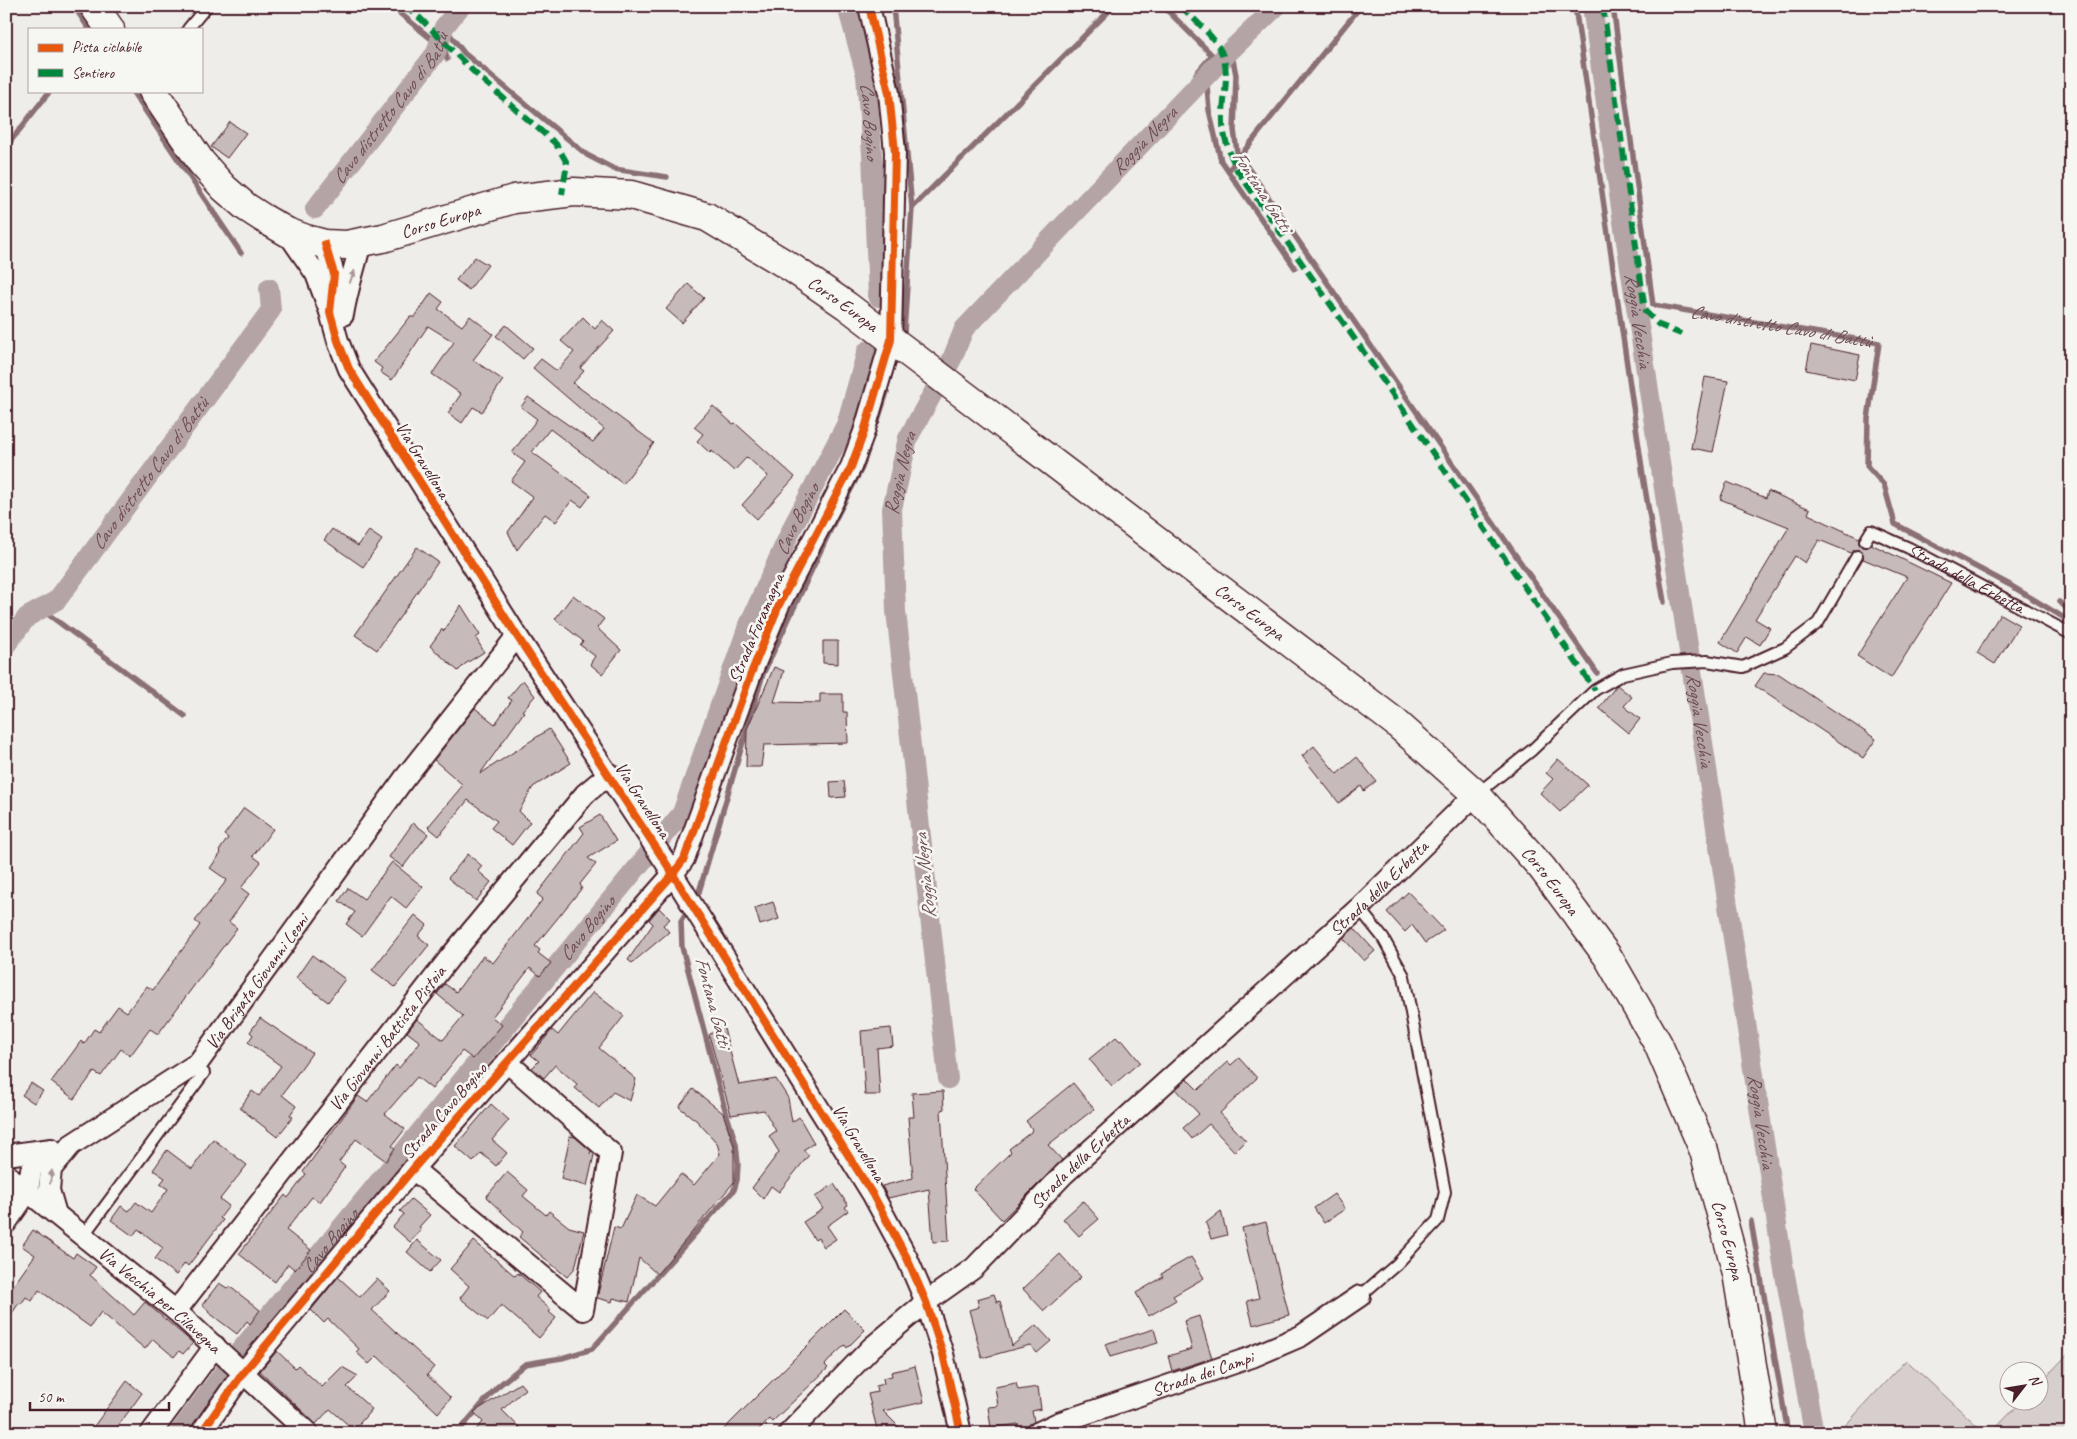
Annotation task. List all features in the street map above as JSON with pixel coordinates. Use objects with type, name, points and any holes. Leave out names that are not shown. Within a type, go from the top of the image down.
[{"type":"main road","points":[[94,6],[109,28]]},
{"type":"main road","name":"Via Gravellona","points":[[154,92],[201,162],[224,188],[246,207],[287,232],[325,244],[346,245],[372,240]]},
{"type":"main road","name":"Corso Europa","points":[[372,240],[514,199],[574,192],[631,195],[707,217],[792,268],[848,306],[952,387],[1395,722],[1476,794],[1542,868],[1608,957],[1658,1044],[1704,1151],[1737,1273],[1763,1433]]},
{"type":"street","name":"Strada Foramagna","points":[[669,867],[684,859],[752,671],[779,605],[851,467],[864,432],[891,340],[895,152],[889,93],[869,6]]},
{"type":"street","name":"Via Gravellona","points":[[287,232],[316,274],[349,369],[517,636],[669,867],[873,1194],[907,1258],[926,1302],[943,1354],[961,1433]]},
{"type":"street","points":[[338,341],[347,291],[355,270],[372,240]]},
{"type":"street","name":"Via Gravellona","points":[[325,244],[334,274],[330,312]]},
{"type":"street","name":"Via Brigata Giovanni Leoni","points":[[71,1145],[198,1063],[404,778],[517,636]]},
{"type":"street","name":"Via Giovanni Battista Pistoia","points":[[176,1311],[451,956],[585,794],[609,774]]},
{"type":"street","name":"Strada della Erbetta","points":[[788,1433],[871,1348],[926,1302],[974,1268],[1064,1174],[1359,908],[1476,794]]},
{"type":"street","name":"Strada Cavo Bogino","points":[[201,1433],[242,1372],[413,1169],[507,1062],[669,867]]},
{"type":"street","points":[[413,1169],[583,1310],[612,1154],[507,1062]]},
{"type":"street","points":[[6,1155],[71,1145]]},
{"type":"street","points":[[56,1214],[49,1190],[51,1169],[71,1145]]},
{"type":"street","points":[[6,1223],[28,1191],[31,1170],[45,1150]]},
{"type":"street","name":"Via Vecchia per Cilavegna","points":[[6,1174],[176,1311],[308,1433]]},
{"type":"street","name":"Strada dei Campi","points":[[1037,1433],[1058,1423],[1252,1357],[1301,1336],[1360,1296]]},
{"type":"street","points":[[152,1433],[215,1346]]},
{"type":"lane","points":[[189,28],[207,6]]},
{"type":"lane","name":"Strada della Erbetta","points":[[1865,542],[1871,531],[1910,548],[2071,634]]},
{"type":"lane","name":"Strada della Erbetta","points":[[1476,794],[1532,750],[1595,690],[1623,674],[1672,663],[1707,661],[1743,667],[1785,648],[1818,623],[1857,556]]},
{"type":"lane","points":[[1359,908],[1383,938],[1404,976],[1445,1192],[1438,1220],[1397,1264],[1360,1296]]},
{"type":"lane","points":[[84,1236],[204,1073]]},
{"type":"shaded area","points":[[2071,1351],[2071,1433],[1991,1433],[2011,1412],[2050,1412],[2050,1373]]},
{"type":"shaded area","points":[[1906,1360],[1985,1433],[1840,1433]]},
{"type":"building","points":[[230,122],[246,133],[227,158],[211,147]]},
{"type":"building","points":[[475,257],[488,265],[469,290],[456,280]]},
{"type":"building","points":[[688,284],[704,298],[682,323],[666,309]]},
{"type":"building","points":[[431,293],[443,302],[438,309],[462,326],[470,316],[493,334],[473,360],[503,380],[482,412],[473,407],[462,423],[448,413],[461,394],[432,374],[454,342],[428,326],[392,380],[380,372],[382,368],[374,362],[410,317],[415,317]]},
{"type":"building","points":[[583,317],[595,329],[602,320],[614,331],[580,368],[584,371],[573,383],[654,443],[623,484],[550,429],[532,452],[591,495],[582,507],[572,500],[556,522],[545,514],[517,550],[508,532],[533,497],[511,481],[525,462],[512,453],[537,419],[521,407],[528,397],[593,442],[604,429],[533,368],[541,359],[557,371],[574,352],[561,341]]},
{"type":"building","points":[[506,325],[533,348],[523,359],[496,336]]},
{"type":"building","points":[[1811,345],[1860,355],[1855,380],[1806,370]]},
{"type":"building","points":[[1705,377],[1728,381],[1713,452],[1691,448]]},
{"type":"building","points":[[713,406],[733,424],[735,423],[795,477],[757,519],[742,505],[768,476],[747,457],[734,471],[712,451],[710,453],[697,441],[703,434],[694,427]]},
{"type":"building","points":[[1727,482],[1766,498],[1768,491],[1810,509],[1808,514],[1859,538],[1859,544],[1862,547],[1868,547],[1871,544],[1951,583],[1891,678],[1857,656],[1907,577],[1863,559],[1863,553],[1860,550],[1854,550],[1851,553],[1819,540],[1805,563],[1795,556],[1755,619],[1770,628],[1760,645],[1747,637],[1737,653],[1720,642],[1789,527],[1720,499]]},
{"type":"building","points":[[332,529],[358,546],[369,531],[382,540],[363,567],[324,540]]},
{"type":"building","points":[[417,547],[438,562],[377,650],[355,635]]},
{"type":"building","points":[[573,595],[604,619],[597,628],[621,650],[602,674],[590,664],[595,656],[580,645],[583,641],[555,619]]},
{"type":"building","points":[[461,605],[480,635],[476,638],[484,652],[465,664],[458,671],[430,646],[442,629],[444,631]]},
{"type":"building","points":[[2000,614],[2019,625],[1995,664],[1977,653]]},
{"type":"building","points":[[823,641],[838,641],[838,664],[823,663]]},
{"type":"building","points":[[774,667],[784,671],[774,702],[820,703],[820,694],[843,694],[843,712],[847,712],[848,743],[764,745],[761,767],[746,767],[747,729]]},
{"type":"building","points":[[1764,673],[1779,674],[1876,739],[1863,758],[1755,686]]},
{"type":"building","points":[[523,680],[535,696],[522,711],[524,712],[480,774],[549,729],[571,763],[533,787],[519,811],[530,822],[512,845],[491,828],[497,821],[468,800],[439,836],[428,827],[463,785],[434,760],[475,708],[495,724],[512,700],[508,698]]},
{"type":"building","points":[[1617,685],[1632,697],[1624,706],[1640,719],[1629,733],[1599,708]]},
{"type":"building","points":[[1314,746],[1337,774],[1357,757],[1376,781],[1364,791],[1361,786],[1339,803],[1302,756]]},
{"type":"building","points":[[1558,759],[1588,785],[1560,812],[1540,793],[1553,779],[1546,773]]},
{"type":"building","points":[[844,781],[846,797],[831,798],[830,782]]},
{"type":"building","points":[[244,808],[273,829],[253,856],[261,862],[241,888],[249,894],[229,922],[237,928],[158,1034],[150,1029],[130,1056],[121,1049],[101,1076],[94,1072],[74,1099],[51,1082],[81,1041],[84,1044],[94,1029],[99,1032],[118,1006],[127,1012],[147,986],[153,990],[200,925],[195,921],[227,880],[210,868],[221,853],[219,851],[228,838],[224,835]]},
{"type":"building","points":[[600,815],[616,841],[588,858],[596,864],[580,884],[582,888],[535,946],[540,950],[538,953],[551,963],[540,976],[530,968],[492,1017],[502,1025],[473,1059],[462,1051],[432,1089],[417,1077],[385,1114],[405,1129],[392,1146],[395,1148],[386,1161],[356,1139],[339,1162],[345,1167],[320,1202],[312,1197],[286,1230],[311,1250],[295,1270],[288,1264],[275,1282],[239,1254],[285,1195],[288,1198],[306,1174],[303,1172],[358,1096],[367,1102],[396,1065],[399,1068],[420,1042],[407,1032],[417,1019],[443,1040],[463,1016],[437,994],[445,984],[456,992],[483,956],[493,963],[543,899],[537,894],[584,833],[580,827]]},
{"type":"building","points":[[413,823],[428,834],[403,867],[389,857]]},
{"type":"building","points":[[468,854],[482,866],[478,871],[491,882],[476,901],[448,878]]},
{"type":"building","points":[[392,862],[423,887],[406,908],[391,896],[362,936],[346,924],[355,912],[339,901],[348,888],[364,899]]},
{"type":"building","points":[[1408,892],[1444,930],[1425,943],[1412,925],[1405,932],[1387,912]]},
{"type":"building","points":[[773,902],[779,919],[760,925],[755,908]]},
{"type":"building","points":[[659,908],[670,919],[663,925],[669,932],[632,963],[628,960],[653,924],[649,920]]},
{"type":"building","points":[[415,915],[427,925],[418,936],[429,945],[395,987],[372,970]]},
{"type":"building","points":[[1354,928],[1375,951],[1364,961],[1343,938]]},
{"type":"building","points":[[312,955],[345,979],[328,1002],[296,978]]},
{"type":"building","points":[[593,992],[624,1016],[599,1048],[636,1079],[630,1101],[613,1092],[599,1108],[575,1088],[577,1084],[555,1065],[544,1078],[532,1068],[539,1061],[531,1055],[552,1030],[558,1035]]},
{"type":"building","points":[[260,1018],[312,1053],[282,1095],[296,1106],[290,1115],[293,1117],[277,1137],[240,1108],[252,1091],[259,1096],[281,1066],[248,1042],[253,1035],[250,1032]]},
{"type":"building","points":[[723,1025],[739,1085],[776,1079],[788,1098],[792,1122],[799,1117],[814,1143],[803,1150],[809,1155],[779,1192],[771,1186],[763,1199],[752,1188],[779,1152],[769,1136],[776,1131],[764,1110],[731,1115],[709,1035]]},
{"type":"building","points":[[891,1028],[893,1046],[877,1048],[880,1095],[865,1095],[861,1031]]},
{"type":"building","points":[[1116,1037],[1120,1041],[1122,1040],[1140,1062],[1112,1086],[1089,1059]]},
{"type":"building","points":[[1239,1058],[1257,1078],[1220,1113],[1246,1141],[1235,1152],[1209,1124],[1192,1139],[1183,1128],[1199,1114],[1176,1089],[1187,1079],[1198,1090],[1228,1062],[1231,1065]]},
{"type":"building","points":[[31,1083],[43,1091],[34,1103],[22,1095]]},
{"type":"building","points":[[1073,1083],[1094,1109],[1048,1145],[1062,1160],[1002,1220],[973,1189],[1011,1152],[1009,1149],[1031,1132],[1032,1129],[1026,1121]]},
{"type":"building","points":[[693,1089],[723,1113],[734,1146],[734,1182],[657,1274],[639,1258],[629,1302],[613,1298],[612,1302],[597,1298],[614,1227],[621,1229],[637,1195],[655,1206],[681,1174],[694,1185],[720,1154],[717,1143],[697,1121],[679,1107]]},
{"type":"building","points":[[943,1091],[944,1109],[941,1110],[949,1241],[933,1242],[929,1189],[888,1198],[882,1186],[913,1178],[908,1117],[914,1117],[912,1093]]},
{"type":"building","points":[[491,1104],[509,1120],[492,1140],[507,1153],[496,1166],[481,1153],[473,1162],[455,1146]]},
{"type":"building","points":[[570,1136],[575,1137],[591,1151],[590,1154],[594,1155],[587,1186],[561,1179]]},
{"type":"building","points":[[213,1139],[247,1165],[220,1199],[229,1206],[220,1218],[223,1220],[188,1266],[185,1263],[176,1275],[155,1259],[163,1248],[138,1229],[133,1236],[111,1220],[121,1206],[129,1211],[136,1202],[151,1213],[168,1189],[160,1184],[165,1178],[153,1170],[167,1150],[192,1169]]},
{"type":"building","points":[[507,1172],[528,1190],[523,1196],[546,1215],[549,1211],[569,1227],[584,1231],[575,1268],[567,1277],[519,1237],[523,1232],[486,1197]]},
{"type":"building","points":[[834,1184],[848,1205],[845,1207],[848,1211],[827,1226],[836,1239],[824,1247],[818,1238],[815,1240],[803,1222],[823,1209],[815,1197]]},
{"type":"building","points":[[1334,1194],[1345,1209],[1324,1223],[1314,1208]]},
{"type":"building","points":[[411,1199],[430,1215],[419,1227],[422,1229],[410,1242],[393,1227],[404,1214],[400,1211]]},
{"type":"building","points":[[1083,1201],[1099,1219],[1079,1236],[1063,1219]]},
{"type":"building","points":[[1221,1211],[1227,1235],[1211,1239],[1206,1223]]},
{"type":"building","points":[[1266,1222],[1289,1315],[1253,1325],[1247,1301],[1259,1298],[1242,1228]]},
{"type":"building","points":[[33,1230],[73,1258],[76,1253],[96,1267],[90,1275],[134,1315],[145,1302],[193,1343],[183,1354],[179,1351],[174,1357],[153,1339],[145,1349],[101,1312],[90,1327],[39,1290],[32,1301],[26,1297],[21,1304],[19,1303],[6,1322],[6,1296],[35,1255],[22,1246]]},
{"type":"building","points":[[417,1240],[441,1260],[430,1272],[407,1252]]},
{"type":"building","points":[[474,1241],[515,1276],[518,1273],[540,1292],[536,1297],[551,1310],[549,1312],[556,1318],[539,1338],[501,1305],[488,1321],[460,1298],[469,1286],[450,1269]]},
{"type":"building","points":[[1060,1254],[1081,1277],[1044,1311],[1023,1289]]},
{"type":"building","points":[[1191,1257],[1204,1278],[1173,1296],[1176,1300],[1149,1316],[1136,1293],[1163,1277],[1161,1274]]},
{"type":"building","points":[[338,1277],[360,1297],[377,1279],[390,1291],[372,1310],[434,1367],[427,1375],[451,1398],[438,1413],[377,1356],[369,1364],[356,1352],[359,1349],[328,1319],[324,1323],[311,1310]]},
{"type":"building","points":[[219,1283],[227,1288],[229,1286],[260,1310],[250,1324],[247,1321],[237,1334],[208,1312],[202,1305]]},
{"type":"building","points":[[994,1294],[997,1302],[1000,1301],[1012,1346],[1036,1325],[1051,1341],[1037,1353],[1030,1345],[982,1358],[969,1310],[979,1307],[977,1299]]},
{"type":"building","points":[[844,1309],[865,1330],[847,1348],[845,1345],[834,1355],[825,1365],[828,1368],[772,1422],[769,1419],[755,1433],[720,1433]]},
{"type":"building","points":[[1199,1316],[1212,1358],[1172,1371],[1168,1356],[1192,1349],[1184,1321]]},
{"type":"building","points":[[1154,1329],[1158,1343],[1110,1357],[1105,1344]]},
{"type":"building","points":[[277,1351],[295,1368],[298,1365],[322,1387],[342,1367],[358,1376],[347,1387],[372,1409],[354,1430],[330,1409],[316,1424],[260,1371]]},
{"type":"building","points":[[915,1366],[924,1402],[883,1411],[905,1433],[880,1433],[877,1429],[868,1394],[877,1392],[876,1386],[884,1384],[883,1378],[892,1376],[891,1372]]},
{"type":"building","points":[[127,1381],[142,1393],[113,1433],[89,1433]]},
{"type":"building","points":[[520,1383],[525,1389],[502,1410],[525,1433],[473,1433],[483,1422],[474,1412]]},
{"type":"building","points":[[1016,1383],[1018,1390],[1038,1387],[1041,1409],[1032,1411],[1034,1421],[1020,1432],[1018,1424],[991,1428],[988,1407],[998,1406],[995,1387]]},
{"type":"waterway","name":"Cavo distretto Cavo di Battù","points":[[74,6],[88,28]]},
{"type":"waterway","points":[[391,6],[445,50],[447,59]]},
{"type":"waterway","name":"Cavo distretto Cavo di Battù","points":[[315,209],[436,53],[444,27],[461,6]]},
{"type":"waterway","name":"Cavo Bogino","points":[[847,6],[866,75],[872,155],[878,297]]},
{"type":"waterway","name":"Fontana Gatti","points":[[893,6],[912,208],[904,332]]},
{"type":"waterway","name":"Fontana Gatti","points":[[912,208],[1114,6]]},
{"type":"waterway","name":"Fontana Gatti","points":[[1163,6],[1212,55],[1196,74],[1207,86],[1209,110],[1221,161],[1295,268]]},
{"type":"waterway","name":"Roggia Negra","points":[[948,1079],[896,611],[892,509],[908,438],[952,359],[964,329],[1230,51],[1277,6]]},
{"type":"waterway","points":[[1228,171],[1361,6]]},
{"type":"waterway","points":[[1575,6],[1644,482],[1664,602]]},
{"type":"waterway","name":"Roggia Vecchia","points":[[1592,6],[1622,215],[1783,1264],[1814,1433]]},
{"type":"waterway","name":"Cavo distretto Cavo di Battù","points":[[1613,6],[1653,305],[1879,343],[1868,419],[1867,466],[1884,485],[1895,524],[2010,585],[2071,622]]},
{"type":"waterway","points":[[444,27],[464,53],[587,155],[614,169],[667,177]]},
{"type":"waterway","points":[[1231,50],[1236,75],[1234,130],[1237,152],[1597,673]]},
{"type":"waterway","points":[[6,147],[49,92]]},
{"type":"waterway","name":"Cavo distretto Cavo di Battù","points":[[133,92],[241,253]]},
{"type":"waterway","name":"Cavo distretto Cavo di Battù","points":[[6,645],[27,617],[57,600],[271,310],[269,288]]},
{"type":"waterway","name":"Cavo Bogino","points":[[179,1433],[239,1352],[682,813],[747,629],[793,526],[846,425],[867,351]]},
{"type":"waterway","name":"Fontana Gatti","points":[[877,423],[887,392]]},
{"type":"waterway","name":"Fontana Gatti","points":[[694,900],[699,892],[763,674],[835,520],[862,468],[870,444]]},
{"type":"waterway","points":[[2059,602],[2071,611]]},
{"type":"waterway","points":[[41,609],[185,716]]},
{"type":"waterway","name":"Fontana Gatti","points":[[457,1433],[497,1387],[525,1364],[562,1358],[592,1349],[734,1190],[738,1164],[736,1144],[724,1106],[682,947],[681,921],[689,908]]},
{"type":"waterway","points":[[1751,1221],[1788,1433]]},
{"type":"marked path","points":[[404,6],[421,19],[478,76],[556,144],[567,163],[562,194]]},
{"type":"marked path","points":[[1181,6],[1211,36],[1223,56],[1226,72],[1223,128],[1237,170],[1595,690]]},
{"type":"marked path","points":[[1603,6],[1645,311],[1659,325],[1681,334]]},
{"type":"cycle path","points":[[201,1433],[243,1373],[413,1169],[673,874],[684,859],[752,671],[779,605],[851,467],[864,432],[891,340],[895,152],[889,93],[869,6]]},
{"type":"cycle path","points":[[325,244],[334,274],[330,312],[338,341],[349,369],[517,636],[664,860],[873,1195],[907,1258],[926,1302],[943,1354],[961,1433]]}]
